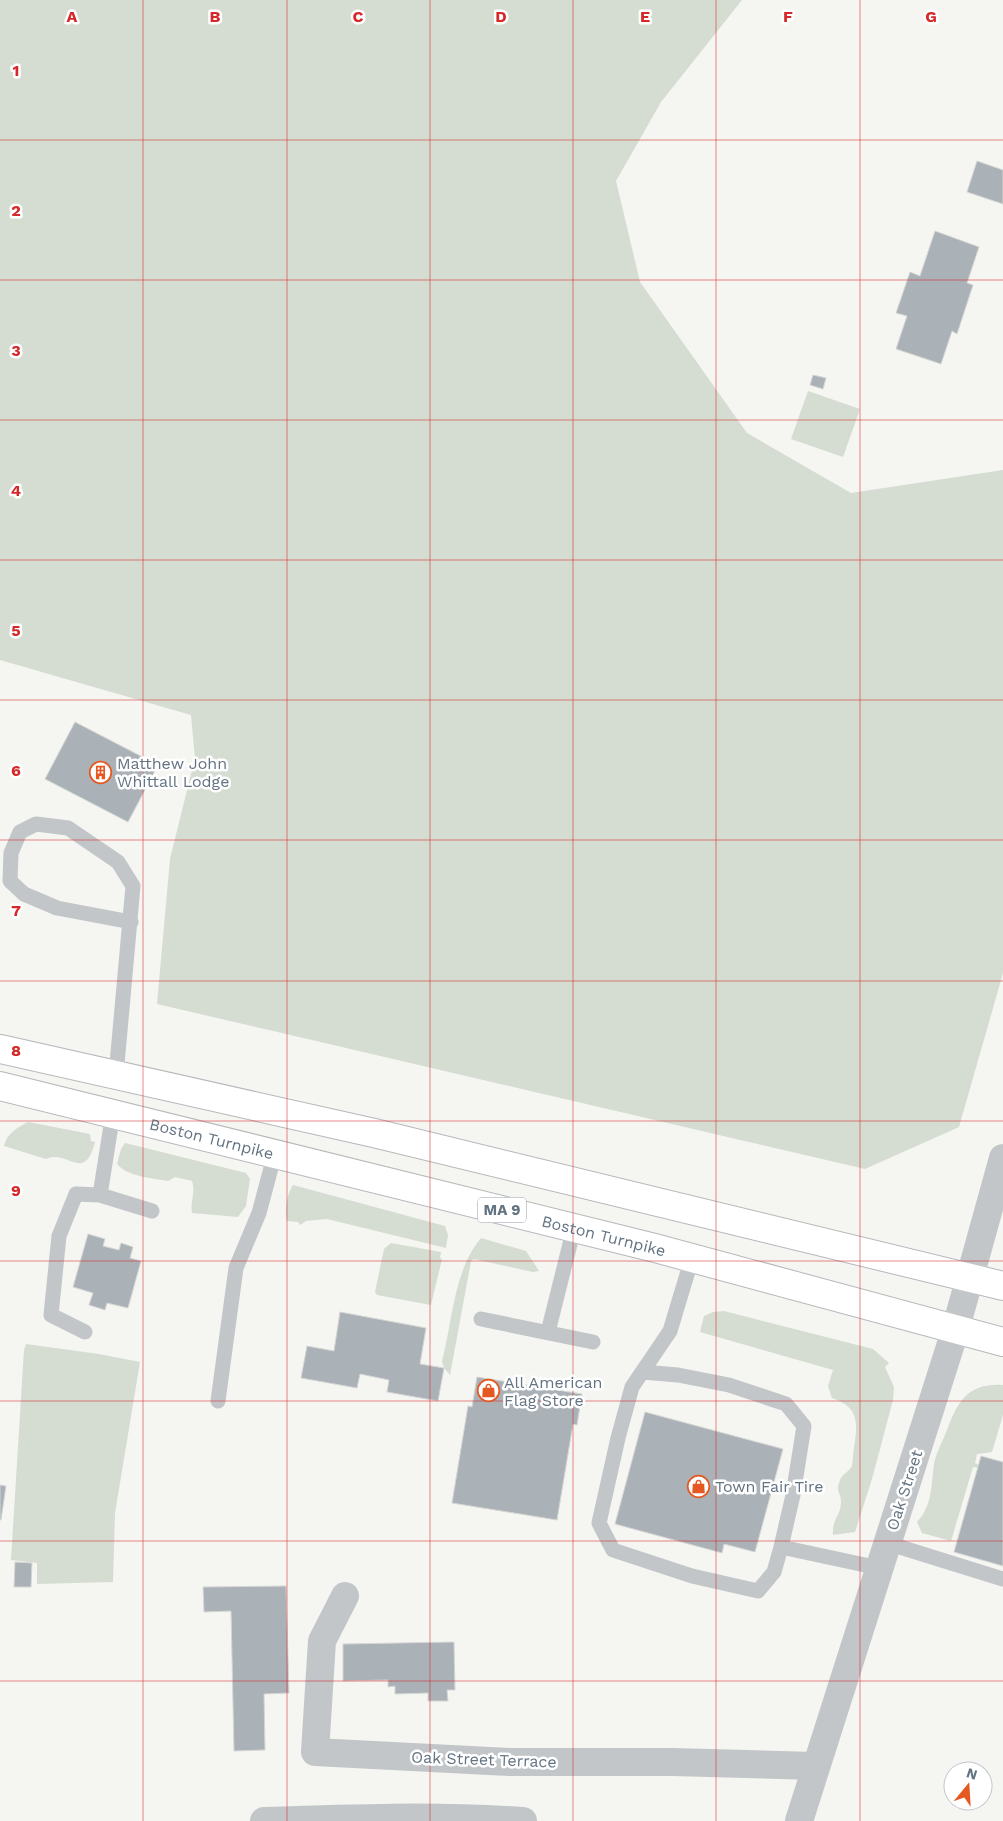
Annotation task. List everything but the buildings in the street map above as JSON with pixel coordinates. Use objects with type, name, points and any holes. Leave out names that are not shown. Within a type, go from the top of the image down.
[{"type":"highway","points":[[0,1049],[450,1151],[1003,1286]]},
{"type":"highway","name":"Boston Turnpike","points":[[0,1086],[692,1258],[955,1331],[1003,1342]]},
{"type":"street","name":"Oak Street","points":[[799,1821],[955,1331],[1003,1158]]},
{"type":"street","name":"Oak Street Terrace","points":[[345,1596],[322,1641],[315,1752],[509,1762],[673,1762],[815,1766]]},
{"type":"street","points":[[264,1821],[392,1817],[464,1817],[523,1821]]},
{"type":"lane","points":[[116,1075],[131,922],[133,886],[118,862],[68,828],[36,824],[20,832],[11,853],[10,881],[24,894],[57,908],[131,922]]},
{"type":"lane","points":[[100,1195],[113,1114]]},
{"type":"lane","points":[[218,1401],[236,1268],[259,1213],[275,1153]]},
{"type":"lane","points":[[85,1332],[52,1315],[60,1236],[76,1194],[100,1195],[152,1210]]},
{"type":"lane","points":[[548,1332],[574,1228]]},
{"type":"lane","points":[[642,1372],[678,1375],[729,1385],[786,1404],[804,1426],[793,1495],[781,1547],[774,1572],[758,1591],[692,1576],[613,1550],[599,1523],[618,1438],[632,1387],[642,1372],[670,1331],[692,1258]]},
{"type":"lane","points":[[481,1318],[593,1342]]},
{"type":"lane","points":[[781,1547],[883,1556],[1003,1579]]},
{"type":"shaded area","points":[[0,0],[742,0],[661,102],[616,181],[640,282],[747,433],[851,493],[1003,470],[1003,973],[959,1127],[865,1169],[157,1004],[170,859],[195,758],[191,715],[0,660]]},
{"type":"shaded area","points":[[808,391],[860,409],[843,457],[791,439]]},
{"type":"shaded area","points":[[28,1122],[90,1134],[91,1141],[95,1142],[91,1154],[86,1161],[75,1163],[54,1157],[46,1159],[4,1146],[10,1134]]},
{"type":"shaded area","points":[[125,1143],[246,1173],[250,1179],[246,1206],[238,1217],[192,1213],[192,1181],[175,1177],[168,1181],[127,1172],[117,1164],[121,1149]]},
{"type":"shaded area","points":[[293,1185],[445,1226],[448,1235],[446,1248],[327,1219],[306,1221],[300,1225],[298,1222],[287,1221],[287,1203]]},
{"type":"shaded area","points":[[481,1238],[526,1251],[539,1271],[533,1272],[474,1259],[471,1261],[450,1375],[444,1368],[442,1361],[455,1297],[465,1266]]},
{"type":"shaded area","points":[[391,1243],[441,1252],[440,1258],[442,1259],[431,1305],[377,1295],[375,1292],[384,1249]]},
{"type":"shaded area","points":[[724,1311],[873,1349],[889,1363],[885,1367],[894,1387],[893,1400],[872,1479],[855,1532],[833,1535],[834,1525],[841,1506],[838,1490],[839,1484],[841,1478],[852,1466],[856,1423],[852,1411],[841,1402],[832,1398],[828,1386],[833,1370],[700,1332],[704,1316],[713,1312]]},
{"type":"shaded area","points":[[26,1344],[99,1354],[140,1362],[115,1513],[113,1582],[37,1584],[37,1563],[11,1560],[24,1350]]},
{"type":"shaded area","points":[[990,1385],[1003,1385],[1003,1415],[992,1452],[977,1454],[975,1463],[979,1465],[978,1468],[973,1467],[951,1541],[922,1533],[917,1522],[929,1502],[935,1460],[954,1414],[964,1398],[971,1392]]},
{"type":"place","name":"Matthew John Whittall Lodge","points":[[101,772]]},
{"type":"place","name":"All American Flag Store","points":[[488,1391]]},
{"type":"place","name":"Town Fair Tire","points":[[699,1486]]}]
